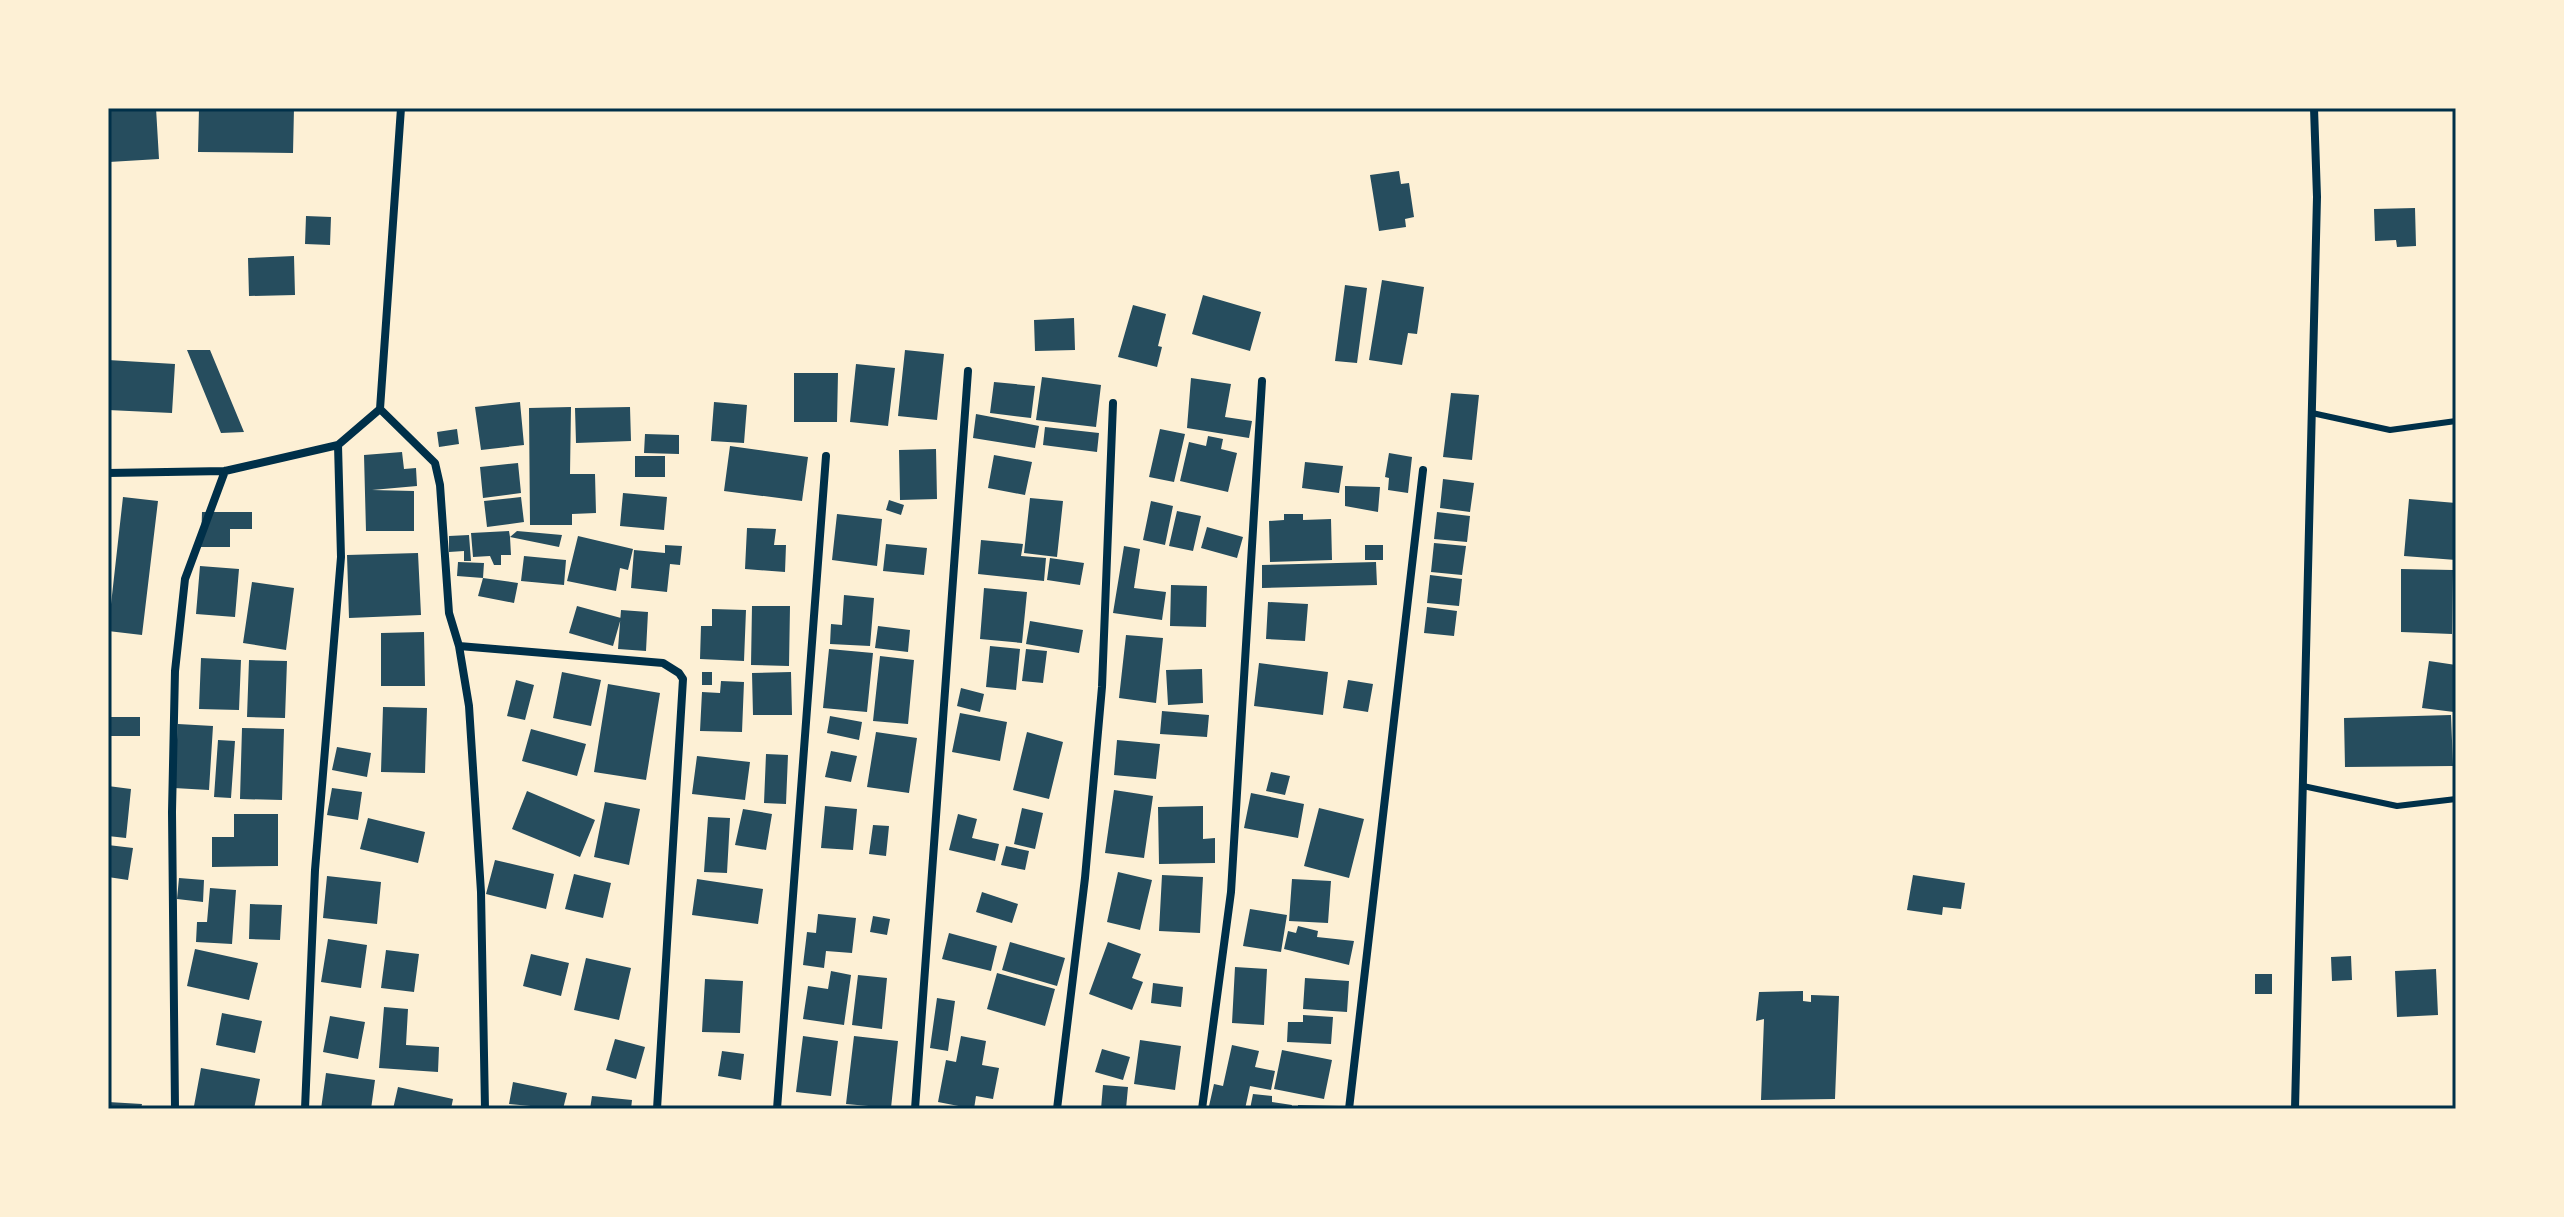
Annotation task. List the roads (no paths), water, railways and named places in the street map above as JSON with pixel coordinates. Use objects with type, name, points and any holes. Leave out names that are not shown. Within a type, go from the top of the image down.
[{"type":"street","points":[[108,473],[225,471],[338,445],[380,409],[401,108]]},
{"type":"street","points":[[2295,1109],[2317,197],[2314,108]]},
{"type":"street","points":[[915,1109],[968,371]]},
{"type":"street","points":[[1202,1109],[1231,892],[1262,381]]},
{"type":"street","points":[[1057,1109],[1085,878],[1102,687],[1113,403]]},
{"type":"street","points":[[380,409],[435,463],[440,485],[449,613],[459,646],[469,706],[481,892],[485,1109]]},
{"type":"street","points":[[305,1109],[315,870],[341,557],[338,445]]},
{"type":"street","points":[[777,1109],[826,456]]},
{"type":"street","points":[[1349,1109],[1423,470]]},
{"type":"street","points":[[175,1109],[172,827],[175,671],[185,579],[225,471]]},
{"type":"street","points":[[459,646],[663,663],[683,679],[657,1109]]},
{"type":"lane","points":[[2312,413],[2390,430],[2456,421]]},
{"type":"lane","points":[[2303,786],[2397,806],[2456,799]]}]
